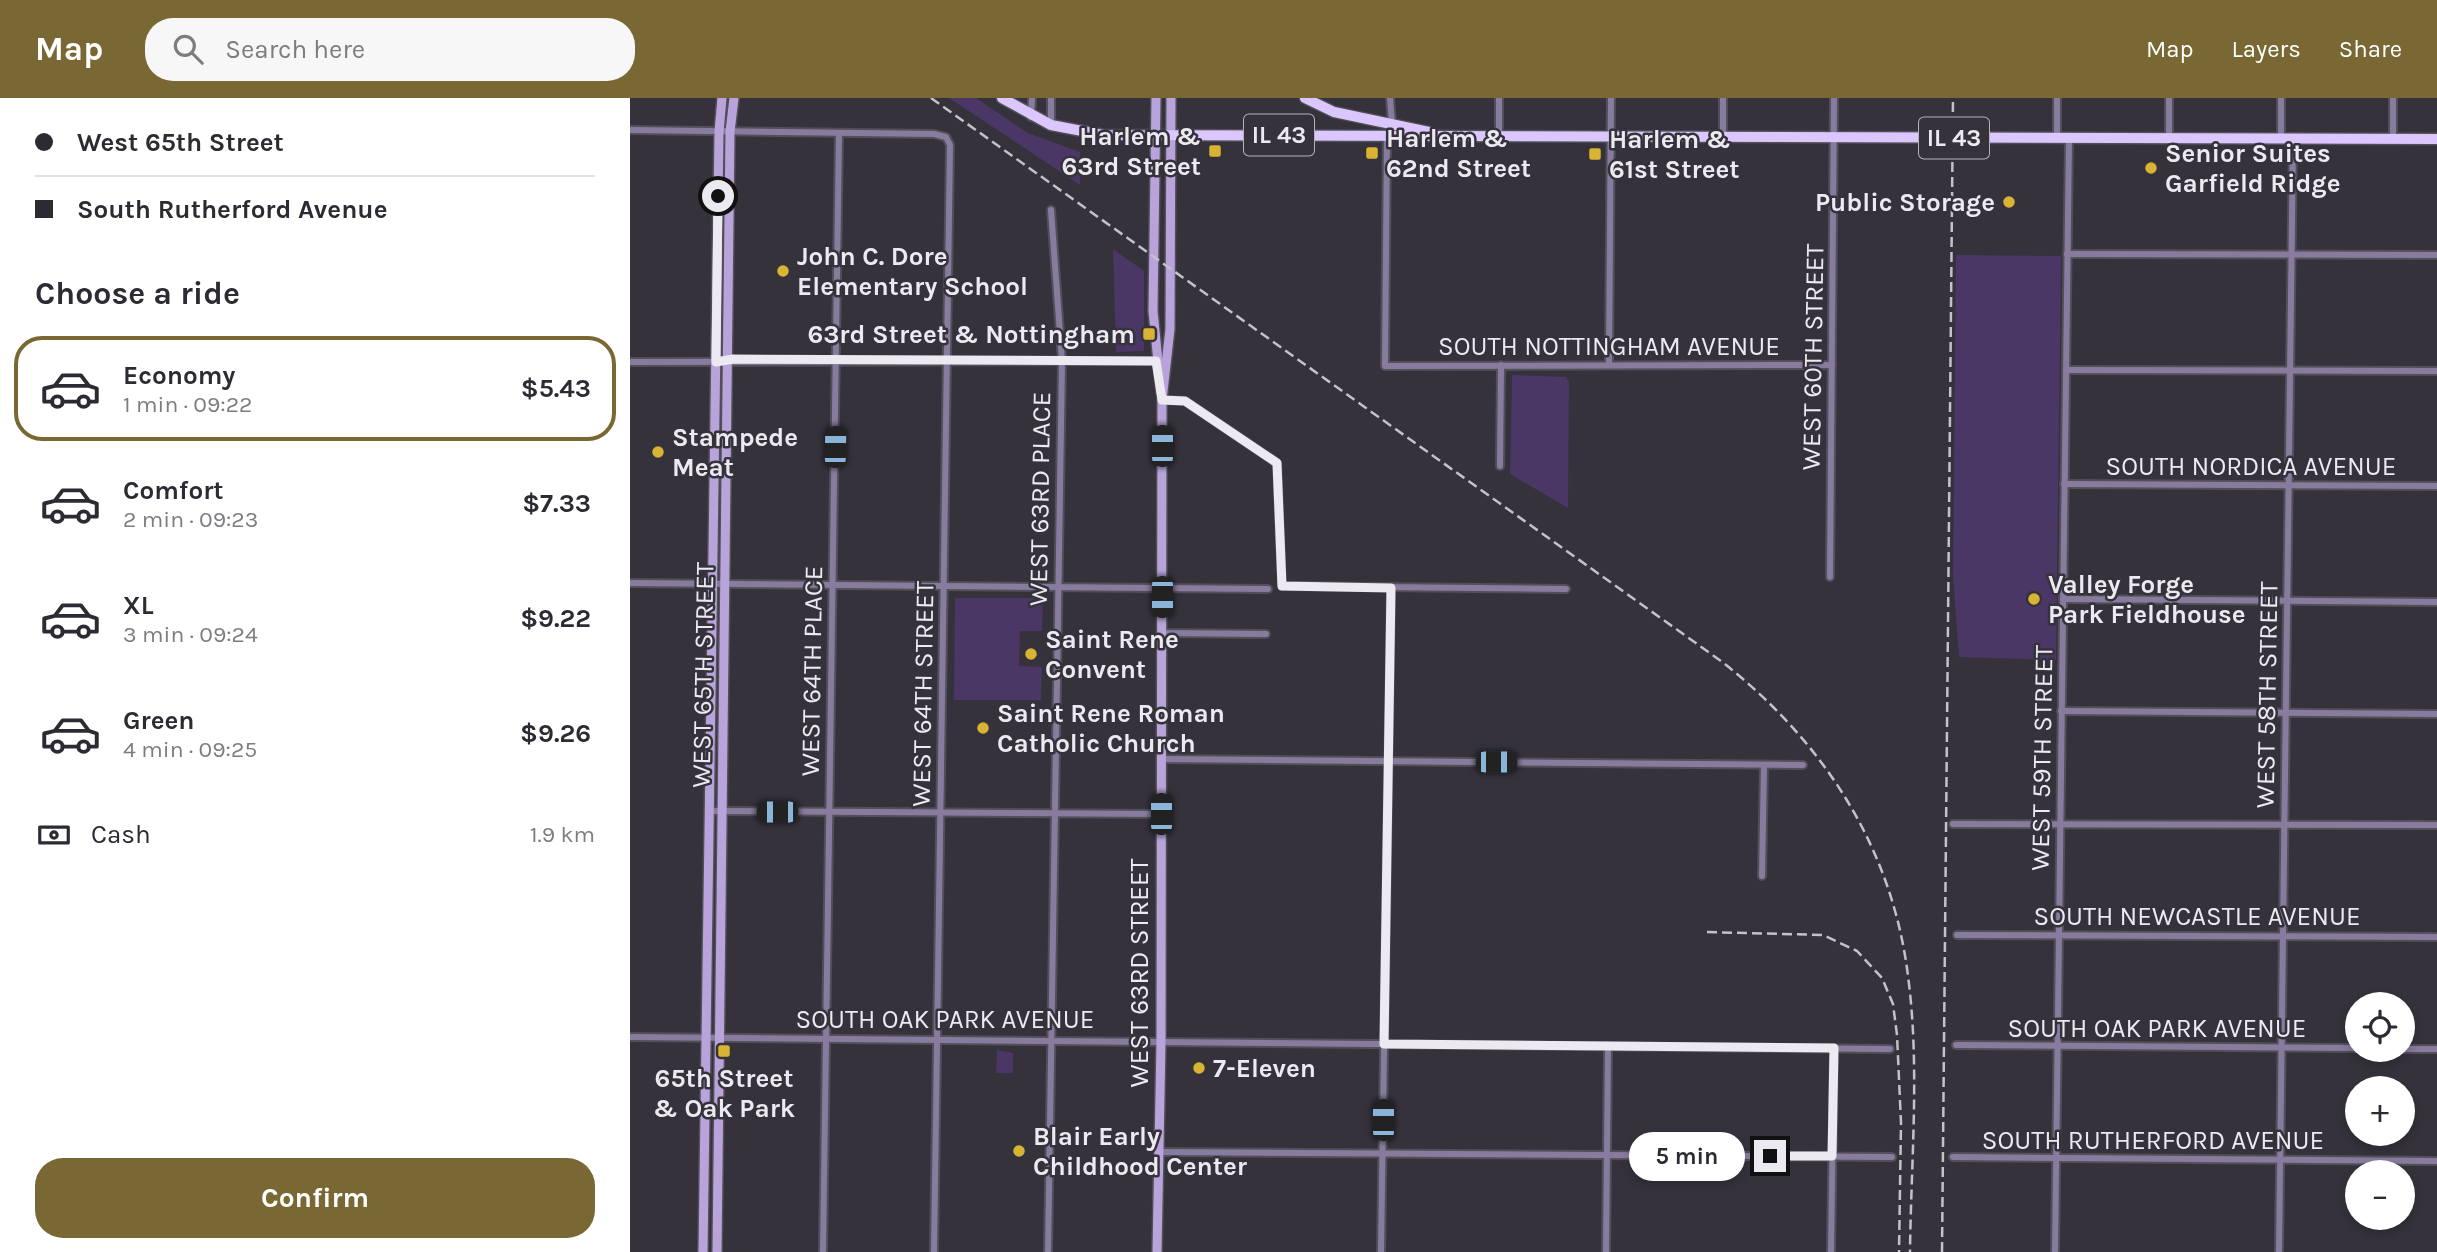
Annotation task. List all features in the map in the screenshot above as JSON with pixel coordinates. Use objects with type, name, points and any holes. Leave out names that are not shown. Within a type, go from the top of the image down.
[{"type":"main road","name":"IL 43","points":[[1002,98],[1031,117],[1051,125],[1103,135],[2437,139]]},
{"type":"main road","points":[[1305,98],[1334,113],[1450,136]]},
{"type":"street","name":"WEST 65TH STREET","points":[[703,1252],[719,131],[723,98]]},
{"type":"street","name":"WEST 65TH STREET","points":[[717,1252],[730,132],[734,98]]},
{"type":"street","points":[[1031,117],[1032,98]]},
{"type":"street","points":[[1051,98],[1051,125]]},
{"type":"street","name":"WEST 63RD STREET","points":[[1156,98],[1156,361],[1162,400]]},
{"type":"street","name":"WEST 63RD STREET","points":[[1157,1252],[1161,1042],[1162,400],[1167,361],[1171,98]]},
{"type":"street","points":[[1390,98],[1392,124]]},
{"type":"street","points":[[1499,98],[1499,136]]},
{"type":"street","points":[[1609,365],[1611,98]]},
{"type":"street","points":[[1723,98],[1723,137]]},
{"type":"street","name":"WEST 60TH STREET","points":[[1830,577],[1835,98]]},
{"type":"street","points":[[2057,98],[2057,138]]},
{"type":"street","points":[[2169,98],[2169,139]]},
{"type":"street","points":[[2281,98],[2281,139]]},
{"type":"street","points":[[2393,98],[2393,139]]},
{"type":"street","points":[[630,130],[839,133]]},
{"type":"street","name":"WEST 64TH STREET","points":[[839,133],[934,134],[946,137],[950,150],[934,1252]]},
{"type":"street","name":"WEST 64TH PLACE","points":[[823,1252],[839,133]]},
{"type":"street","name":"SOUTH NOTTINGHAM AVENUE","points":[[1387,136],[1385,366],[1832,365]]},
{"type":"street","name":"WEST 59TH STREET","points":[[2054,1252],[2069,138]]},
{"type":"street","name":"WEST 58TH STREET","points":[[2279,1252],[2293,139]]},
{"type":"street","name":"WEST 63RD PLACE","points":[[1048,1252],[1062,361],[1051,210]]},
{"type":"street","points":[[2067,254],[2437,255]]},
{"type":"street","points":[[630,362],[1167,361]]},
{"type":"street","points":[[1500,466],[1501,366]]},
{"type":"street","points":[[2066,370],[2437,371]]},
{"type":"street","points":[[1162,400],[1185,401],[1277,463],[1282,586],[1566,589]]},
{"type":"street","name":"SOUTH NORDICA AVENUE","points":[[2064,484],[2437,486]]},
{"type":"street","points":[[630,583],[1268,589]]},
{"type":"street","points":[[1381,1252],[1391,588]]},
{"type":"street","points":[[2063,599],[2437,602]]},
{"type":"street","points":[[1162,633],[1266,634]]},
{"type":"street","points":[[2061,710],[2437,714]]},
{"type":"street","points":[[1161,760],[1803,765]]},
{"type":"street","points":[[1762,876],[1764,765]]},
{"type":"street","points":[[709,811],[1161,814]]},
{"type":"street","points":[[1954,824],[2437,825]]},
{"type":"street","name":"SOUTH NEWCASTLE AVENUE","points":[[1957,934],[2437,937]]},
{"type":"street","name":"SOUTH OAK PARK AVENUE","points":[[630,1037],[1890,1049]]},
{"type":"street","name":"SOUTH OAK PARK AVENUE","points":[[1956,1045],[2345,1048]]},
{"type":"street","points":[[1606,1252],[1608,1046]]},
{"type":"street","points":[[1831,1252],[1834,1048]]},
{"type":"street","points":[[2415,1049],[2437,1049]]},
{"type":"street","points":[[1159,1152],[1892,1157]]},
{"type":"street","name":"SOUTH RUTHERFORD AVENUE","points":[[1953,1157],[2437,1161]]},
{"type":"shaded area","points":[[949,98],[976,98],[1028,133],[1080,152],[1080,185]]},
{"type":"shaded area","points":[[1113,249],[1144,271],[1144,351],[1116,352]]},
{"type":"shaded area","points":[[1956,255],[2061,256],[2056,660],[1959,657],[1953,576]]},
{"type":"shaded area","points":[[1512,375],[1566,377],[1569,382],[1568,508],[1510,474]]},
{"type":"shaded area","points":[[955,598],[1043,598],[1042,631],[1020,631],[1019,666],[1042,667],[1041,700],[954,700]]},
{"type":"shaded area","points":[[997,1050],[1013,1053],[1013,1073],[996,1073]]},
{"type":"railway","points":[[931,98],[1721,661],[1791,725],[1846,799],[1868,840],[1886,883],[1900,928],[1908,976],[1914,1044],[1910,1252]]},
{"type":"railway","points":[[1942,1252],[1953,98]]},
{"type":"railway","points":[[1707,932],[1823,935],[1857,951],[1882,978],[1893,1004],[1897,1035],[1901,1123],[1899,1252]]},
{"type":"place","name":"Harlem & 63rd Street","points":[[1215,151]]},
{"type":"place","name":"Harlem & 62nd Street","points":[[1372,153]]},
{"type":"place","name":"Harlem & 61st Street","points":[[1595,154]]},
{"type":"place","name":"Senior Suites Garfield Ridge","points":[[2151,168]]},
{"type":"place","name":"Public Storage","points":[[2009,202]]},
{"type":"place","name":"John C. Dore Elementary School","points":[[783,271]]},
{"type":"place","name":"63rd Street & Nottingham","points":[[1149,334]]},
{"type":"place","name":"Stampede Meat","points":[[658,452]]},
{"type":"place","name":"Valley Forge Park Fieldhouse","points":[[2034,599]]},
{"type":"place","name":"Saint Rene Convent","points":[[1031,654]]},
{"type":"place","name":"Saint Rene Roman Catholic Church","points":[[983,728]]},
{"type":"place","name":"65th Street & Oak Park","points":[[724,1051]]},
{"type":"place","name":"7-Eleven","points":[[1199,1068]]},
{"type":"place","name":"Blair Early Childhood Center","points":[[1019,1151]]},
{"type":"route","points":[[718,196],[716,362],[733,359],[1156,361],[1162,400],[1185,401],[1277,463],[1282,586],[1391,588],[1384,1044],[1834,1048],[1832,1156],[1770,1156]]}]
